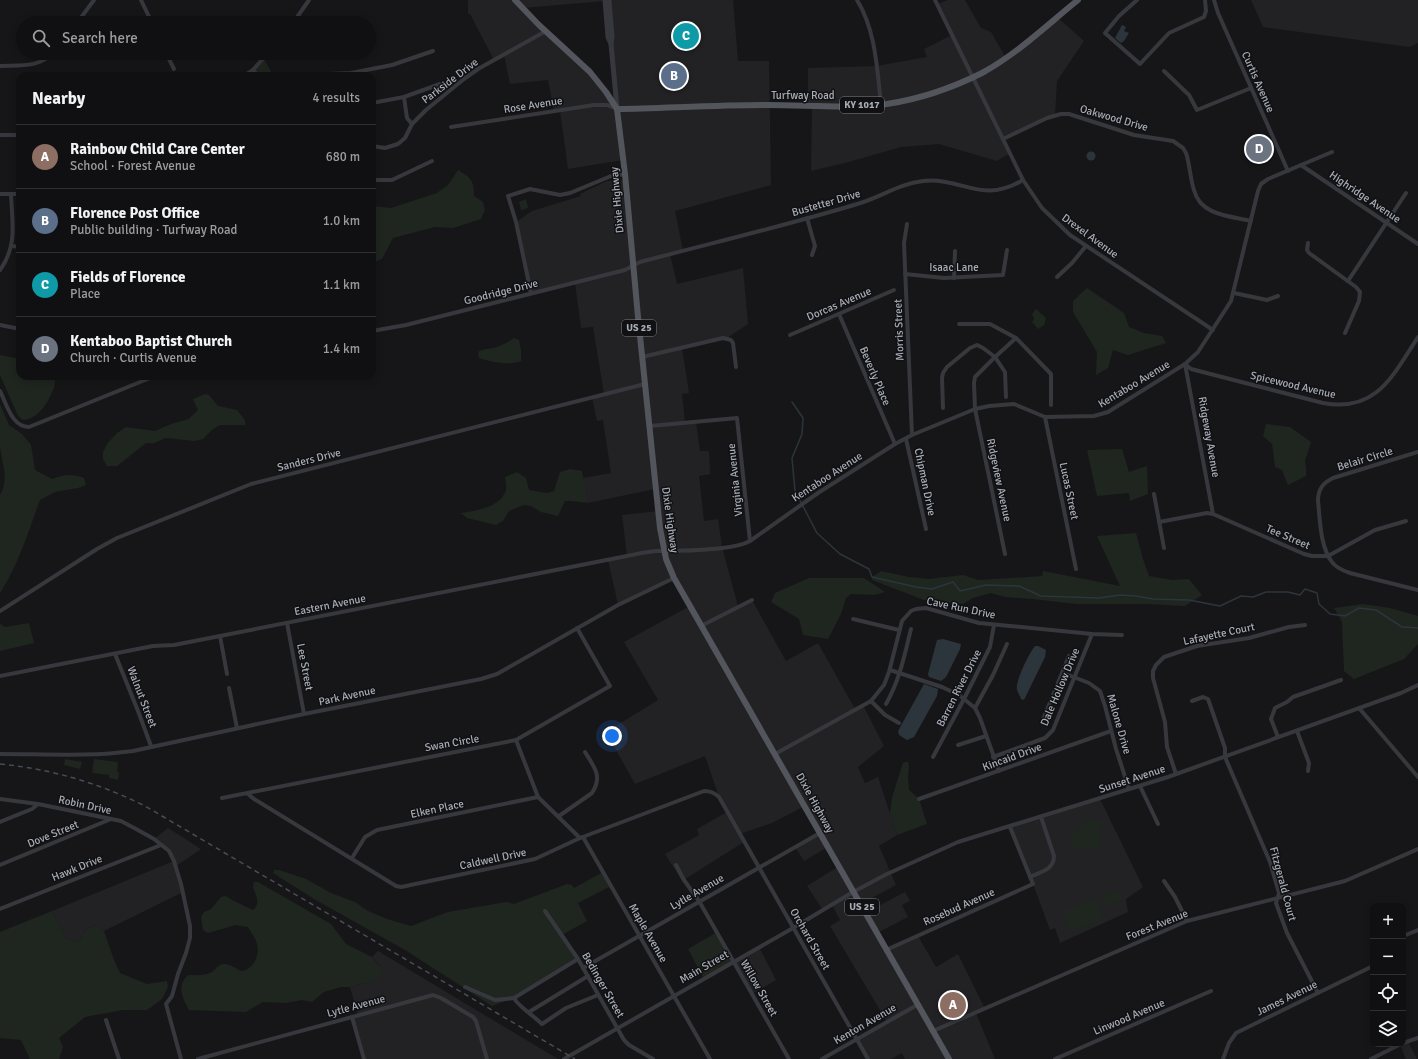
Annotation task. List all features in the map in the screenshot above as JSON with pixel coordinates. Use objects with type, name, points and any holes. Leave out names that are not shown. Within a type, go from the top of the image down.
[{"type":"main road","name":"Dixie Highway","points":[[515,0],[546,32],[594,76],[612,99],[617,109],[625,174],[659,524],[664,552],[674,578],[949,1059]]},
{"type":"main road","name":"Turfway Road","points":[[617,109],[881,104],[912,99],[930,94],[973,77],[994,66],[1017,50],[1078,0]]},
{"type":"street","points":[[82,16],[94,0]]},
{"type":"street","points":[[141,0],[149,16]]},
{"type":"street","points":[[298,16],[309,0]]},
{"type":"street","points":[[605,0],[617,109]]},
{"type":"street","points":[[609,0],[612,37],[610,44]]},
{"type":"street","points":[[857,0],[863,10],[874,46],[881,104]]},
{"type":"street","name":"Drexel Avenue","points":[[935,0],[1023,180],[1030,192],[1050,216],[1070,235],[1213,330]]},
{"type":"street","points":[[1137,0],[1118,16],[1105,33],[1140,64],[1169,33],[1204,17],[1206,11],[1204,0]]},
{"type":"street","name":"Curtis Avenue","points":[[1214,0],[1218,13],[1288,171]]},
{"type":"street","name":"Parkside Drive","points":[[376,147],[385,148],[398,144],[404,138],[412,124],[426,110],[464,79],[546,32]]},
{"type":"street","points":[[363,72],[392,65],[433,51]]},
{"type":"street","points":[[0,66],[34,64],[45,60]]},
{"type":"street","points":[[170,60],[174,69]]},
{"type":"street","points":[[250,72],[262,60]]},
{"type":"street","points":[[1164,71],[1189,95],[1197,110],[1251,88]]},
{"type":"street","points":[[376,102],[404,97],[440,84]]},
{"type":"street","points":[[404,97],[406,115],[412,124]]},
{"type":"street","name":"Rose Avenue","points":[[451,127],[594,104],[607,105],[617,109]]},
{"type":"street","name":"Oakwood Drive","points":[[1003,139],[1047,118],[1061,114],[1073,115],[1134,135],[1173,141],[1183,148],[1186,153],[1196,197],[1204,206],[1216,213],[1250,221]]},
{"type":"street","points":[[0,135],[16,135]]},
{"type":"street","name":"Kentaboo Avenue","points":[[664,552],[734,546],[750,540],[818,493],[895,444],[975,409],[1014,404],[1045,417],[1094,416],[1108,412],[1185,364],[1198,352],[1213,330],[1228,306],[1234,292],[1250,221],[1261,184],[1268,179],[1332,152]]},
{"type":"street","points":[[376,180],[392,180],[432,161]]},
{"type":"street","name":"Highridge Avenue","points":[[1301,165],[1418,244]]},
{"type":"street","points":[[531,293],[516,222],[508,196],[530,189],[560,195],[570,193],[611,176],[625,174]]},
{"type":"street","name":"Bustetter Drive","points":[[634,266],[640,262],[856,205],[906,184],[925,181],[942,182],[992,191],[1009,188],[1023,180]]},
{"type":"street","points":[[1348,281],[1406,193]]},
{"type":"street","points":[[0,194],[16,194]]},
{"type":"street","points":[[0,270],[7,259],[12,246],[12,194]]},
{"type":"street","points":[[807,218],[814,246],[812,255]]},
{"type":"street","name":"Morris Street","points":[[906,224],[904,242],[912,436]]},
{"type":"street","points":[[1308,243],[1307,252],[1359,289],[1359,301],[1345,332]]},
{"type":"street","points":[[12,246],[16,246]]},
{"type":"street","points":[[1057,277],[1072,263],[1086,246]]},
{"type":"street","name":"Isaac Lane","points":[[905,274],[954,278],[1003,275],[1007,250]]},
{"type":"street","points":[[954,278],[955,251]]},
{"type":"street","name":"Goodridge Drive","points":[[376,330],[406,325],[625,270],[634,266]]},
{"type":"street","name":"Dorcas Avenue","points":[[790,335],[894,290]]},
{"type":"street","points":[[1234,292],[1267,300],[1278,296]]},
{"type":"street","name":"Beverly Place","points":[[839,314],[895,444]]},
{"type":"street","points":[[959,324],[990,324],[1016,338],[1051,374],[1051,405]]},
{"type":"street","points":[[0,325],[16,328]]},
{"type":"street","name":"Spicewood Avenue","points":[[1185,364],[1191,369],[1323,403],[1334,405],[1349,404],[1368,398],[1383,387],[1418,337]]},
{"type":"street","points":[[642,357],[727,338],[733,343],[736,367]]},
{"type":"street","name":"Ridgeview Avenue","points":[[1005,554],[975,409],[974,383],[975,377],[994,357],[1016,338]]},
{"type":"street","points":[[943,408],[943,373],[970,348],[976,346],[983,348],[994,357],[1005,372],[1006,397]]},
{"type":"street","name":"Ridgeway Avenue","points":[[1185,364],[1213,514]]},
{"type":"street","points":[[0,391],[15,421],[22,426],[29,427],[145,380]]},
{"type":"street","name":"Sanders Drive","points":[[0,611],[117,538],[251,484],[645,384]]},
{"type":"street","name":"Lucas Street","points":[[1045,417],[1076,569]]},
{"type":"street","name":"Virginia Avenue","points":[[650,426],[738,418],[750,540]]},
{"type":"street","name":"Chipman Drive","points":[[906,439],[926,529]]},
{"type":"street","name":"Belair Circle","points":[[1328,556],[1325,548],[1318,501],[1319,491],[1322,486],[1333,478],[1418,452]]},
{"type":"street","points":[[1154,494],[1164,548]]},
{"type":"street","name":"Tee Street","points":[[1159,522],[1207,513],[1213,514],[1304,554],[1312,556],[1328,556]]},
{"type":"street","points":[[1406,521],[1375,530],[1328,556],[1332,563],[1343,571],[1418,590]]},
{"type":"street","name":"Eastern Avenue","points":[[0,676],[153,646],[174,645],[628,556],[658,551],[664,552]]},
{"type":"street","name":"Park Avenue","points":[[0,754],[113,754],[481,679],[497,674],[618,605],[674,578]]},
{"type":"street","points":[[701,626],[752,600]]},
{"type":"street","name":"Cave Run Drive","points":[[775,754],[871,701],[884,685],[890,670],[899,630],[904,618],[911,611],[919,608],[941,611],[971,621],[1122,636]]},
{"type":"street","points":[[853,619],[899,630]]},
{"type":"street","name":"Lee Street","points":[[287,623],[304,714]]},
{"type":"street","name":"Barren River Drive","points":[[933,757],[990,647],[994,624]]},
{"type":"street","name":"Lafayette Court","points":[[1176,774],[1167,747],[1165,722],[1153,678],[1156,665],[1164,657],[1197,646],[1249,638],[1289,627],[1305,625]]},
{"type":"street","name":"Swan Circle","points":[[222,798],[516,740],[610,686],[577,628]]},
{"type":"street","points":[[886,704],[894,690],[900,673],[911,629]]},
{"type":"street","name":"Dale Hollow Drive","points":[[993,757],[1045,738],[1050,734],[1056,726],[1092,634]]},
{"type":"street","points":[[220,636],[227,674]]},
{"type":"street","points":[[975,708],[993,675],[1007,644]]},
{"type":"street","name":"Walnut Street","points":[[115,654],[151,746]]},
{"type":"street","points":[[1042,722],[1069,656]]},
{"type":"street","points":[[890,670],[942,687],[959,695],[975,708],[999,771]]},
{"type":"street","name":"Malone Drive","points":[[1063,673],[1094,685],[1100,691],[1129,789]]},
{"type":"street","points":[[1278,737],[1271,719],[1275,708],[1293,697],[1341,680]]},
{"type":"street","name":"Sunset Avenue","points":[[853,892],[887,874],[958,842],[1140,786],[1226,757],[1401,693],[1418,685]]},
{"type":"street","points":[[229,688],[237,728]]},
{"type":"street","name":"Fitzgerald Court","points":[[1192,701],[1203,697],[1208,699],[1225,748],[1226,757],[1268,854],[1279,893],[1276,903],[1287,933],[1318,992]]},
{"type":"street","points":[[871,701],[885,715],[899,723]]},
{"type":"street","points":[[1359,708],[1418,777]]},
{"type":"street","name":"Kincaid Drive","points":[[919,800],[1111,731]]},
{"type":"street","points":[[1297,731],[1309,764],[1308,771]]},
{"type":"street","points":[[958,745],[986,736]]},
{"type":"street","name":"Maple Avenue","points":[[516,740],[538,797],[582,838],[710,1059]]},
{"type":"street","points":[[559,816],[592,793],[598,783],[597,774],[585,752]]},
{"type":"street","points":[[1140,786],[1158,824]]},
{"type":"street","name":"Caldwell Drive","points":[[248,794],[396,886],[405,887],[530,860],[582,838],[704,791],[710,791],[719,797],[736,828]]},
{"type":"street","name":"Elken Place","points":[[352,858],[365,838],[377,830],[538,797]]},
{"type":"street","name":"Robin Drive","points":[[0,799],[38,804],[112,819],[128,824],[161,845],[169,852],[174,861],[181,884],[190,926],[190,943],[178,974],[172,996],[166,1004],[181,1059]]},
{"type":"street","points":[[0,822],[32,809],[38,804]]},
{"type":"street","points":[[1010,827],[1030,877],[1049,869],[1053,863],[1054,856],[1041,817]]},
{"type":"street","name":"Dove Street","points":[[0,865],[112,819]]},
{"type":"street","name":"Orchard Street","points":[[736,828],[868,1059]]},
{"type":"street","name":"Lytle Avenue","points":[[583,968],[820,833]]},
{"type":"street","name":"Hawk Drive","points":[[0,909],[150,848],[161,845]]},
{"type":"street","name":"Forest Avenue","points":[[933,1031],[1187,921],[1350,879],[1418,849]]},
{"type":"street","name":"Willow Street","points":[[676,865],[684,880],[699,901],[789,1059]]},
{"type":"street","name":"Rosebud Avenue","points":[[886,950],[1033,884],[1030,877]]},
{"type":"street","points":[[1164,881],[1175,897],[1187,921]]},
{"type":"street","name":"Main Street","points":[[564,1059],[853,892]]},
{"type":"street","name":"Bedinger Street","points":[[545,911],[578,959],[624,1040],[629,1045],[653,1059]]},
{"type":"street","points":[[1406,935],[1418,930]]},
{"type":"street","points":[[465,987],[495,1000],[506,1000],[514,998],[578,959]]},
{"type":"street","name":"James Avenue","points":[[1223,1059],[1228,1043],[1236,1033],[1370,967]]},
{"type":"street","points":[[529,1012],[588,976]]},
{"type":"street","name":"Linwood Avenue","points":[[1055,1059],[1211,991]]},
{"type":"street","name":"Lytle Avenue","points":[[198,1059],[433,995],[441,998],[473,1017],[476,1021],[487,1059]]},
{"type":"street","points":[[514,998],[516,1003],[542,1024],[566,1008],[598,995]]},
{"type":"street","name":"Kenton Avenue","points":[[822,1059],[917,1005]]},
{"type":"street","points":[[352,1017],[364,1059]]},
{"type":"street","points":[[106,1020],[119,1059]]},
{"type":"street","points":[[1406,1042],[1418,1038]]},
{"type":"street","points":[[1371,1059],[1396,1047]]},
{"type":"shaded area","points":[[468,0],[605,0],[523,8],[569,52],[612,99],[615,99],[609,0],[733,0],[738,61],[769,61],[771,185],[675,211],[683,251],[670,254],[677,284],[743,268],[748,324],[727,338],[682,348],[689,393],[682,394],[685,422],[696,422],[700,451],[709,451],[710,474],[699,476],[704,521],[718,519],[722,547],[738,606],[752,600],[786,661],[818,643],[855,709],[863,705],[884,746],[858,767],[865,783],[878,777],[897,835],[879,846],[896,885],[861,904],[865,913],[905,892],[910,901],[902,905],[908,917],[877,933],[886,950],[918,936],[936,967],[958,954],[985,1009],[976,1013],[995,1059],[905,1059],[902,1053],[891,1059],[868,1059],[857,1039],[887,1022],[830,926],[840,920],[832,905],[823,910],[807,886],[839,866],[828,847],[804,861],[795,847],[820,833],[805,806],[772,823],[740,834],[744,842],[682,881],[665,854],[699,835],[697,829],[727,812],[719,797],[705,756],[635,784],[606,732],[658,700],[624,642],[690,606],[674,578],[618,605],[608,560],[627,556],[622,515],[658,511],[655,489],[588,503],[583,478],[611,473],[603,420],[597,421],[592,397],[604,394],[593,327],[581,328],[575,283],[531,293],[516,222],[532,211],[581,196],[580,194],[607,181],[625,180],[623,160],[568,169],[560,110],[554,111],[548,80],[510,84],[504,55],[494,60],[470,14],[468,14]]},
{"type":"shaded area","points":[[948,0],[965,0],[981,28],[991,32],[1006,58],[1057,17],[1084,41],[1057,81],[1055,115],[1003,139],[1010,153],[997,161],[939,144],[901,147],[811,171],[812,107],[808,106],[808,68],[876,66],[927,57],[924,49],[952,35],[937,4]]},
{"type":"shaded area","points":[[1251,0],[1418,0],[1418,43],[1410,47],[1263,27]]},
{"type":"shaded area","points":[[1122,25],[1126,27],[1124,31],[1129,33],[1121,43],[1115,38]]},
{"type":"shaded area","points":[[262,60],[265,60],[271,72],[252,72]]},
{"type":"shaded area","points":[[1089,152],[1093,152],[1095,156],[1093,160],[1089,160],[1087,158],[1087,154]]},
{"type":"shaded area","points":[[458,170],[471,180],[474,196],[483,202],[485,210],[481,219],[453,228],[435,227],[393,238],[382,259],[376,261],[376,206],[391,208],[437,193],[448,185]]},
{"type":"shaded area","points":[[526,199],[528,208],[521,210],[519,202]]},
{"type":"shaded area","points":[[1087,288],[1124,313],[1129,327],[1144,333],[1162,336],[1166,343],[1128,355],[1113,350],[1108,368],[1096,375],[1097,352],[1073,312],[1073,301]]},
{"type":"shaded area","points":[[1036,309],[1046,318],[1044,325],[1038,329],[1032,322],[1034,319],[1032,314]]},
{"type":"shaded area","points":[[514,338],[519,340],[521,361],[505,363],[479,358],[478,352],[501,345]]},
{"type":"shaded area","points":[[0,355],[16,358],[16,380],[55,380],[54,389],[47,402],[37,414],[23,420],[18,416],[0,375]]},
{"type":"shaded area","points":[[205,394],[209,395],[218,406],[237,410],[245,420],[245,425],[220,425],[212,430],[203,439],[194,441],[166,438],[154,443],[146,443],[117,466],[107,466],[103,459],[103,452],[107,444],[117,433],[126,427],[155,431],[171,424],[189,419],[198,410],[193,399]]},
{"type":"shaded area","points":[[0,404],[9,425],[22,434],[31,445],[35,470],[52,479],[68,475],[79,476],[84,478],[86,485],[55,492],[40,500],[13,571],[0,593],[0,495],[3,489],[5,477],[0,445]]},
{"type":"shaded area","points":[[1266,424],[1290,427],[1311,442],[1305,461],[1306,476],[1288,485],[1282,470],[1275,467],[1272,444],[1263,436]]},
{"type":"shaded area","points":[[1122,449],[1129,472],[1147,466],[1148,494],[1130,501],[1129,493],[1097,496],[1087,450]]},
{"type":"shaded area","points":[[570,469],[582,471],[588,503],[565,501],[558,516],[541,512],[531,506],[524,505],[509,511],[503,521],[496,525],[467,518],[461,513],[474,511],[494,504],[504,495],[506,489],[505,477],[517,472],[526,478],[529,490],[547,493],[554,491],[560,472]]},
{"type":"shaded area","points":[[1136,533],[1149,576],[1172,580],[1189,579],[1202,595],[1185,606],[1147,604],[1076,604],[1005,597],[991,593],[973,598],[963,604],[924,600],[872,580],[872,577],[881,571],[909,577],[929,579],[963,575],[978,580],[1042,576],[1043,571],[1120,586],[1097,536]]},
{"type":"shaded area","points":[[809,578],[864,578],[885,592],[874,595],[851,594],[846,598],[841,614],[828,639],[803,635],[799,619],[771,602],[775,593]]},
{"type":"shaded area","points":[[1363,604],[1390,608],[1418,616],[1418,644],[1404,659],[1354,679],[1344,671],[1342,622],[1334,608]]},
{"type":"shaded area","points":[[29,623],[34,643],[0,651],[0,624],[5,627]]},
{"type":"shaded area","points":[[943,639],[961,644],[946,677],[941,681],[929,677],[928,674],[937,640]]},
{"type":"shaded area","points":[[1035,646],[1046,650],[1045,657],[1024,700],[1021,699],[1017,690],[1018,681],[1029,655]]},
{"type":"shaded area","points":[[924,684],[938,689],[937,696],[914,737],[907,740],[899,735],[898,731]]},
{"type":"shaded area","points":[[65,759],[82,762],[80,769],[64,765]]},
{"type":"shaded area","points":[[94,759],[118,762],[118,780],[109,778],[109,775],[92,773]]},
{"type":"shaded area","points":[[908,762],[909,766],[909,790],[919,799],[927,824],[897,835],[890,814],[892,797],[903,763]]},
{"type":"shaded area","points":[[1100,799],[1143,887],[1126,899],[1128,912],[1060,943],[1055,928],[1050,930],[1010,827]]},
{"type":"shaded area","points":[[1092,819],[1102,821],[1099,847],[1096,850],[1070,848],[1076,829],[1083,823]]},
{"type":"shaded area","points":[[168,828],[201,849],[176,866],[183,892],[104,931],[96,925],[86,929],[79,942],[66,938],[52,911],[174,861],[169,851],[154,839]]},
{"type":"shaded area","points":[[274,870],[279,870],[306,879],[331,893],[355,902],[368,911],[387,919],[411,926],[448,912],[506,902],[514,904],[567,884],[572,885],[574,888],[603,872],[611,886],[578,903],[587,921],[562,935],[578,959],[514,998],[492,1006],[405,950],[314,899],[273,873]]},
{"type":"shaded area","points":[[254,882],[258,882],[331,924],[346,944],[372,957],[382,970],[380,976],[368,982],[324,992],[312,1002],[302,1000],[286,1003],[263,1002],[246,1012],[189,1010],[181,988],[184,979],[188,975],[207,974],[223,964],[229,965],[241,971],[249,968],[255,962],[258,949],[257,944],[248,927],[236,925],[208,933],[203,930],[201,917],[204,912],[211,909],[221,897],[226,896],[253,910],[257,905],[253,887]]},
{"type":"shaded area","points":[[1118,889],[1123,899],[1106,907],[1101,897]]},
{"type":"shaded area","points":[[1095,898],[1104,918],[1071,933],[1062,912]]},
{"type":"shaded area","points":[[52,911],[66,938],[79,942],[86,929],[96,925],[104,931],[120,973],[147,984],[167,981],[168,987],[162,999],[147,1010],[123,1010],[85,1017],[59,1038],[63,1047],[59,1059],[30,1059],[21,1040],[0,1038],[0,932]]},
{"type":"shaded area","points":[[717,932],[734,962],[704,979],[688,949]]},
{"type":"shaded area","points":[[759,947],[776,980],[752,994],[734,962]]},
{"type":"shaded area","points":[[378,951],[558,1059],[364,1059],[352,1017],[358,1015],[350,987],[368,982],[379,965],[372,957]]},
{"type":"shaded area","points":[[954,997],[956,1003],[947,1007],[944,1001]]},
{"type":"shaded area","points":[[1408,1041],[1417,1059],[1406,1059],[1401,1047],[1406,1047],[1406,1042]]},
{"type":"waterway","points":[[792,402],[803,418],[802,434],[792,458],[795,491],[817,533],[840,554],[869,569],[872,577],[932,589],[953,582],[960,591],[986,585],[1019,586],[1041,596],[1099,598],[1120,595],[1153,599],[1189,600],[1220,606],[1241,596],[1253,597],[1266,592],[1288,592],[1300,595],[1305,589],[1317,593],[1319,604],[1330,614],[1345,616],[1359,608],[1376,610],[1402,627],[1418,628]]},
{"type":"railway","points":[[0,764],[38,769],[74,778],[110,790],[145,806],[575,1059]]},
{"type":"place","name":"Fields of Florence","points":[[686,36]]},
{"type":"place","name":"Florence Post Office","points":[[674,76]]},
{"type":"place","name":"Kentaboo Baptist Church","points":[[1259,149]]},
{"type":"place","name":"Rainbow Child Care Center","points":[[953,1005]]}]
